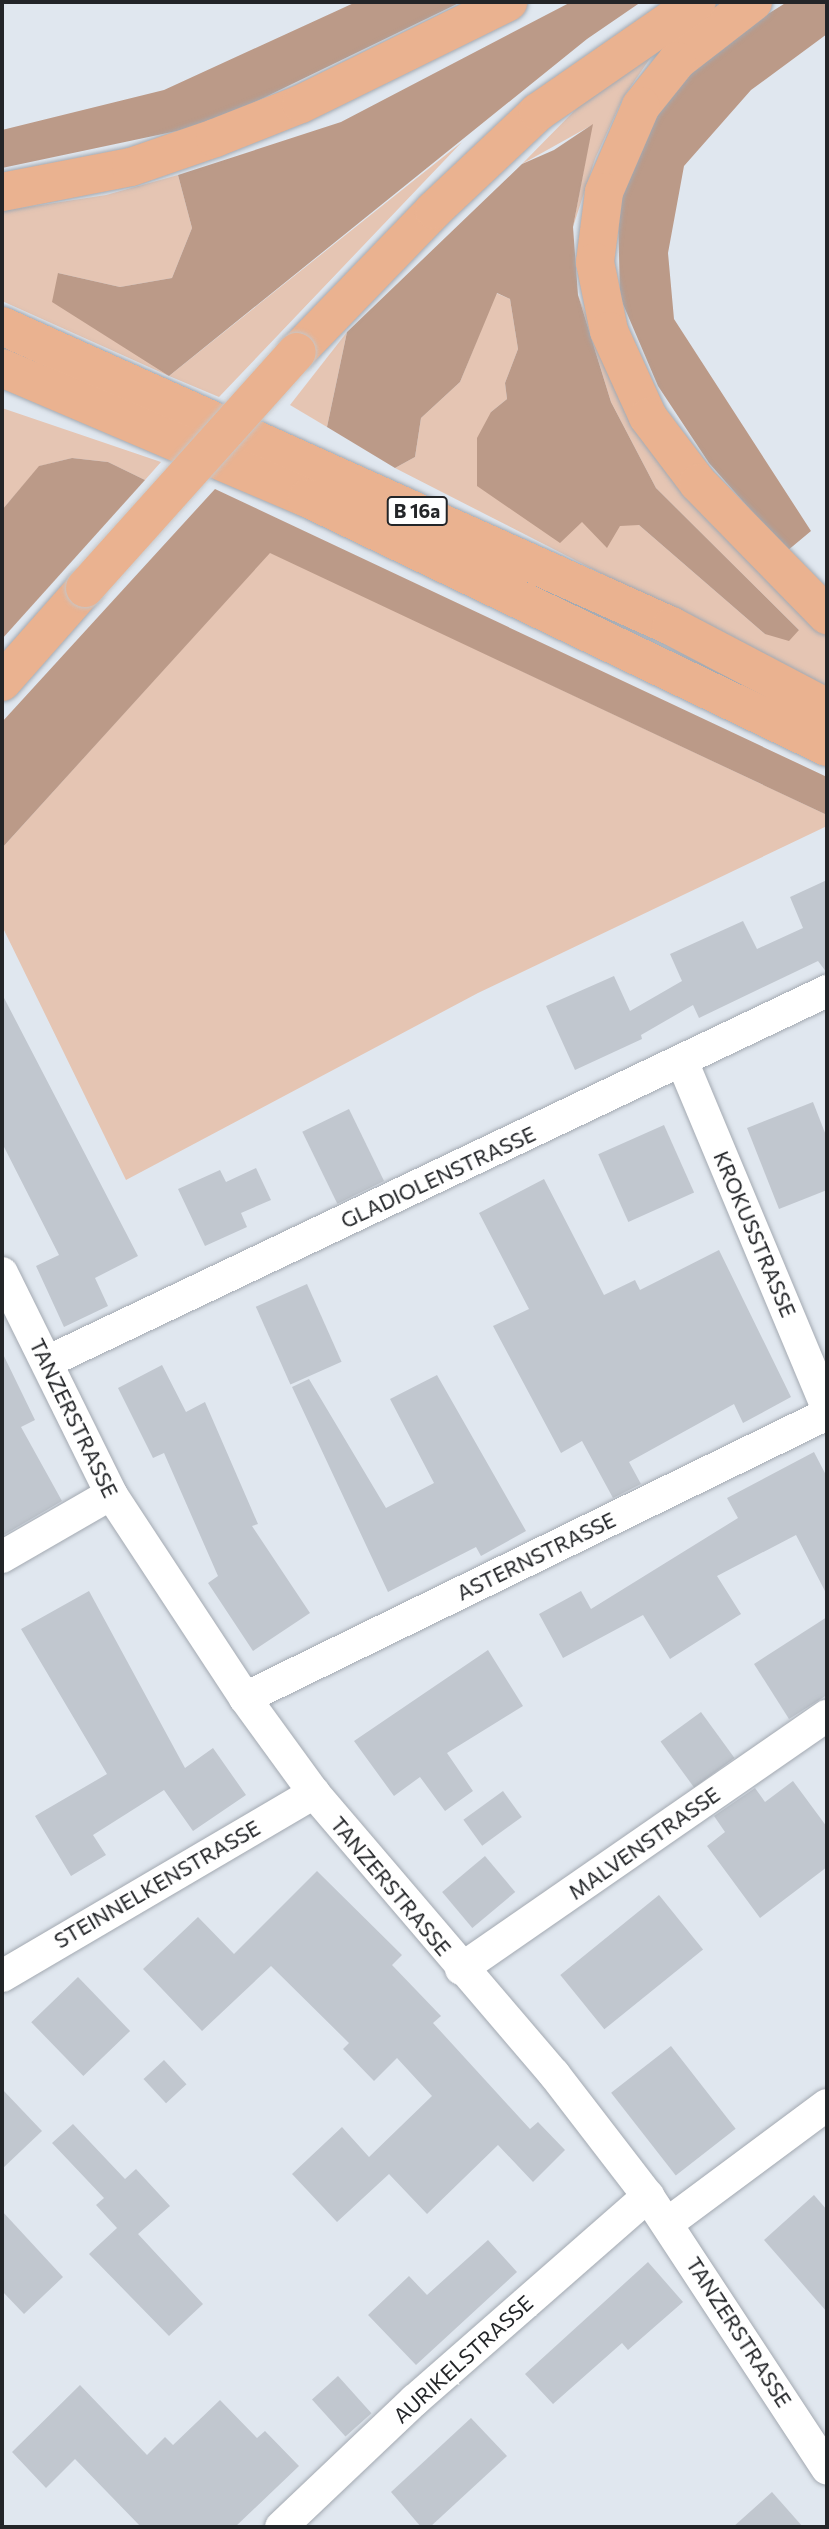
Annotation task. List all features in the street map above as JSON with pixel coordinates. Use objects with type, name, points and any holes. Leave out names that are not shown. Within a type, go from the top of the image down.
[{"type":"highway","points":[[2,192],[131,167],[215,138],[301,104],[508,2]]},
{"type":"highway","points":[[2,682],[297,352],[434,210],[538,112],[697,2]]},
{"type":"highway","points":[[752,2],[677,61],[641,106],[604,192],[595,262],[609,331],[648,418],[698,483],[827,615]]},
{"type":"highway","name":"B 16a","points":[[2,326],[671,626],[827,708]]},
{"type":"highway","name":"B 16a","points":[[2,368],[307,498],[827,747]]},
{"type":"street","name":"GLADIOLENSTRASSE","points":[[47,1362],[827,991]]},
{"type":"street","name":"KROKUSSTRASSE","points":[[682,1060],[827,1408]]},
{"type":"street","name":"TANZERSTRASSE","points":[[2,1273],[111,1494],[245,1698],[314,1793],[461,1969],[554,2074],[648,2196],[827,2468]]},
{"type":"street","name":"ASTERNSTRASSE","points":[[245,1698],[827,1414]]},
{"type":"street","points":[[2,1557],[111,1494]]},
{"type":"street","name":"MALVENSTRASSE","points":[[461,1969],[827,1716]]},
{"type":"street","name":"STEINNELKENSTRASSE","points":[[2,1976],[314,1793]]},
{"type":"street","points":[[668,2223],[827,2105]]},
{"type":"street","name":"AURIKELSTRASSE","points":[[281,2527],[415,2400],[648,2196]]},
{"type":"shaded area","points":[[356,2],[461,2],[210,124],[2,168],[2,130],[164,90]]},
{"type":"shaded area","points":[[571,2],[641,2],[587,39],[169,376],[52,302],[58,273],[120,287],[172,278],[192,228],[178,175],[341,122]]},
{"type":"shaded area","points":[[787,2],[827,2],[827,34],[751,90],[684,166],[668,253],[674,319],[811,531],[787,551],[709,463],[658,386],[620,297],[618,212],[642,126],[707,52]]},
{"type":"shaded area","points":[[653,54],[623,98],[595,159],[573,227],[592,125],[522,164],[577,108]]},
{"type":"shaded area","points":[[593,124],[573,227],[578,295],[611,402],[656,488],[799,630],[789,641],[765,634],[639,525],[620,526],[607,548],[582,522],[560,543],[477,486],[477,438],[491,412],[507,399],[505,383],[518,349],[510,299],[497,293],[460,382],[421,418],[415,457],[395,468],[327,427],[347,332],[522,164],[554,150]]},
{"type":"shaded area","points":[[462,142],[219,397],[169,376]]},
{"type":"shaded area","points":[[178,175],[192,228],[172,278],[120,287],[58,273],[169,376],[2,301],[2,211],[106,195]]},
{"type":"shaded area","points":[[496,293],[510,299],[518,349],[505,383],[507,399],[491,412],[582,522],[639,525],[765,634],[799,630],[656,488],[611,402],[578,295],[611,377],[645,440],[709,522],[827,631],[827,689],[395,468],[415,457],[421,418],[460,382]]},
{"type":"shaded area","points":[[347,332],[327,427],[290,405]]},
{"type":"shaded area","points":[[2,408],[161,462],[145,480],[108,462],[72,458],[40,466],[2,510]]},
{"type":"shaded area","points":[[72,458],[108,462],[145,480],[2,639],[2,510],[39,466]]},
{"type":"shaded area","points":[[215,489],[827,777],[827,815],[270,553],[2,848],[2,722]]},
{"type":"shaded area","points":[[270,552],[827,815],[827,826],[478,993],[126,1180],[2,926],[2,848]]},
{"type":"building","points":[[827,880],[827,973],[818,961],[699,1018],[693,1005],[641,1035],[642,1039],[575,1070],[546,1006],[614,976],[630,1011],[682,981],[670,954],[743,921],[757,949],[803,928],[790,897]]},
{"type":"building","points":[[2,994],[138,1256],[95,1278],[108,1306],[64,1327],[36,1266],[59,1255],[2,1143]]},
{"type":"building","points":[[813,1102],[827,1138],[827,1190],[779,1209],[747,1128]]},
{"type":"building","points":[[349,1109],[384,1181],[337,1204],[302,1132]]},
{"type":"building","points":[[664,1125],[694,1193],[628,1222],[598,1154]]},
{"type":"building","points":[[256,1168],[271,1200],[241,1213],[247,1227],[205,1246],[178,1189],[220,1170],[226,1182]]},
{"type":"building","points":[[544,1179],[604,1295],[635,1280],[640,1290],[719,1250],[791,1397],[743,1423],[734,1404],[629,1462],[641,1484],[613,1498],[582,1441],[561,1453],[493,1326],[529,1309],[479,1213]]},
{"type":"building","points":[[307,1284],[342,1362],[290,1384],[256,1307]]},
{"type":"building","points":[[2,1352],[35,1420],[21,1427],[62,1501],[2,1536]]},
{"type":"building","points":[[162,1365],[186,1412],[205,1402],[258,1524],[252,1526],[310,1613],[253,1651],[208,1583],[218,1576],[164,1453],[153,1458],[118,1388]]},
{"type":"building","points":[[437,1375],[526,1531],[481,1556],[476,1547],[388,1592],[292,1387],[309,1379],[386,1508],[434,1483],[390,1399]]},
{"type":"building","points":[[814,1452],[827,1477],[827,1595],[796,1535],[717,1576],[741,1614],[670,1659],[643,1615],[563,1658],[539,1614],[581,1591],[591,1609],[738,1518],[727,1498]]},
{"type":"building","points":[[89,1591],[185,1768],[213,1748],[246,1795],[193,1831],[164,1790],[93,1835],[106,1855],[71,1876],[35,1816],[107,1774],[21,1629]]},
{"type":"building","points":[[827,1617],[827,1695],[789,1719],[754,1664]]},
{"type":"building","points":[[488,1650],[523,1706],[447,1753],[473,1791],[445,1811],[420,1777],[394,1796],[354,1741]]},
{"type":"building","points":[[701,1712],[735,1758],[694,1788],[661,1741]]},
{"type":"building","points":[[793,1781],[827,1827],[827,1867],[760,1918],[707,1846],[725,1832],[714,1816],[755,1788],[765,1802]]},
{"type":"building","points":[[503,1791],[522,1817],[482,1846],[463,1820]]},
{"type":"building","points":[[485,1856],[515,1892],[472,1928],[442,1892]]},
{"type":"building","points":[[317,1871],[402,1955],[392,1965],[441,2016],[433,2023],[530,2129],[538,2122],[565,2150],[533,2182],[498,2145],[427,2214],[389,2174],[337,2222],[292,2174],[342,2127],[369,2157],[432,2096],[397,2058],[374,2081],[343,2049],[349,2043],[271,1966],[202,2031],[143,1969],[198,1917],[234,1954]]},
{"type":"building","points":[[659,1895],[703,1949],[604,2029],[560,1975]]},
{"type":"building","points":[[78,1977],[130,2031],[83,2076],[31,2022]]},
{"type":"building","points":[[671,2046],[736,2129],[676,2176],[611,2093]]},
{"type":"building","points":[[164,2060],[187,2084],[166,2103],[144,2079]]},
{"type":"building","points":[[2,2089],[42,2131],[2,2169]]},
{"type":"building","points":[[73,2124],[125,2179],[136,2169],[170,2206],[138,2234],[203,2304],[169,2336],[89,2254],[117,2228],[96,2205],[104,2198],[52,2143]]},
{"type":"building","points":[[814,2195],[827,2210],[827,2312],[764,2240]]},
{"type":"building","points":[[2,2211],[63,2277],[24,2314],[2,2291]]},
{"type":"building","points":[[488,2240],[517,2272],[416,2365],[368,2315],[409,2276],[427,2295]]},
{"type":"building","points":[[648,2262],[683,2302],[628,2350],[622,2343],[553,2404],[525,2374]]},
{"type":"building","points":[[338,2376],[371,2413],[345,2437],[312,2399]]},
{"type":"building","points":[[80,2385],[147,2455],[165,2437],[173,2445],[220,2400],[257,2438],[265,2431],[299,2466],[235,2527],[141,2527],[75,2459],[46,2488],[12,2452]]},
{"type":"building","points":[[471,2418],[507,2456],[430,2527],[421,2527],[391,2492]]},
{"type":"building","points":[[772,2492],[803,2527],[733,2527]]}]
